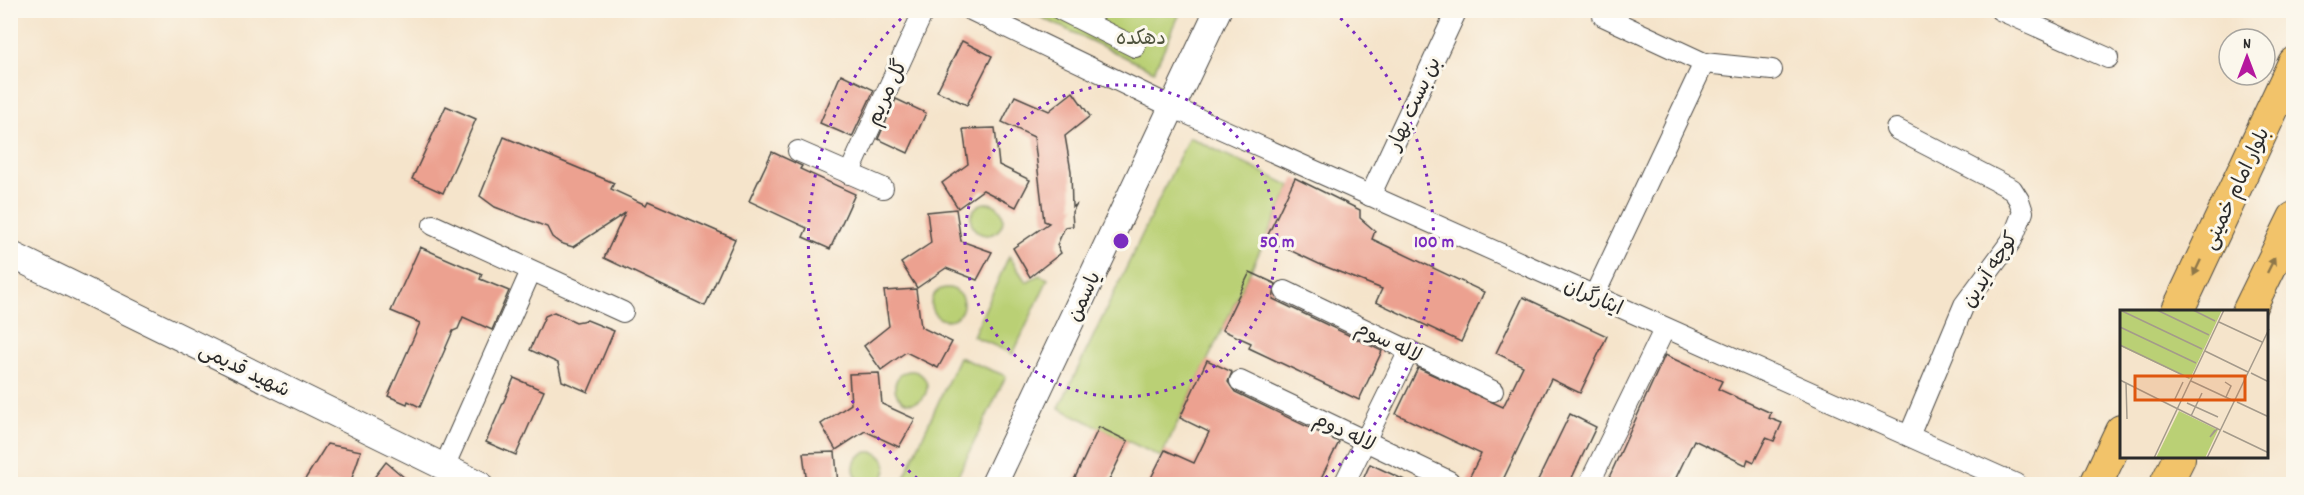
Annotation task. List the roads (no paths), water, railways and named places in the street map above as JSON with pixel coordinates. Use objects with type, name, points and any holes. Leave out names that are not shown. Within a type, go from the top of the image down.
[{"type":"main road","name":"بلوار امام خمینی","points":[[2178,310],[2294,63]]},
{"type":"main road","points":[[2249,310],[2294,218]]},
{"type":"main road","points":[[2096,484],[2120,433]]},
{"type":"main road","points":[[2166,484],[2178,459]]},
{"type":"street","name":"گل مریم","points":[[849,174],[924,10]]},
{"type":"street","name":"ایثارگران","points":[[970,10],[1172,107],[2016,484]]},
{"type":"street","points":[[1061,10],[1135,46]]},
{"type":"street","name":"یاسمن","points":[[994,484],[1218,10]]},
{"type":"street","name":"بن بست بهار","points":[[1370,196],[1456,10]]},
{"type":"street","points":[[2000,10],[2032,17],[2108,58]]},
{"type":"street","points":[[1603,16],[1704,63],[1772,70]]},
{"type":"street","points":[[1593,296],[1704,63]]},
{"type":"street","name":"کوچه آیدین","points":[[1896,129],[2012,189],[2023,212],[2012,240],[1964,305],[1909,436]]},
{"type":"street","points":[[798,151],[883,188]]},
{"type":"street","points":[[433,225],[623,312]]},
{"type":"street","name":"شهید قدیمی","points":[[10,254],[479,484]]},
{"type":"street","points":[[444,467],[531,271]]},
{"type":"street","name":"لاله سوم","points":[[1285,291],[1492,391]]},
{"type":"street","points":[[1589,484],[1665,328]]},
{"type":"street","points":[[1344,484],[1409,351]]},
{"type":"street","name":"لاله دوم","points":[[1240,381],[1449,481]]},
{"type":"park label","name":"دهکده","points":[[1141,37]]}]
